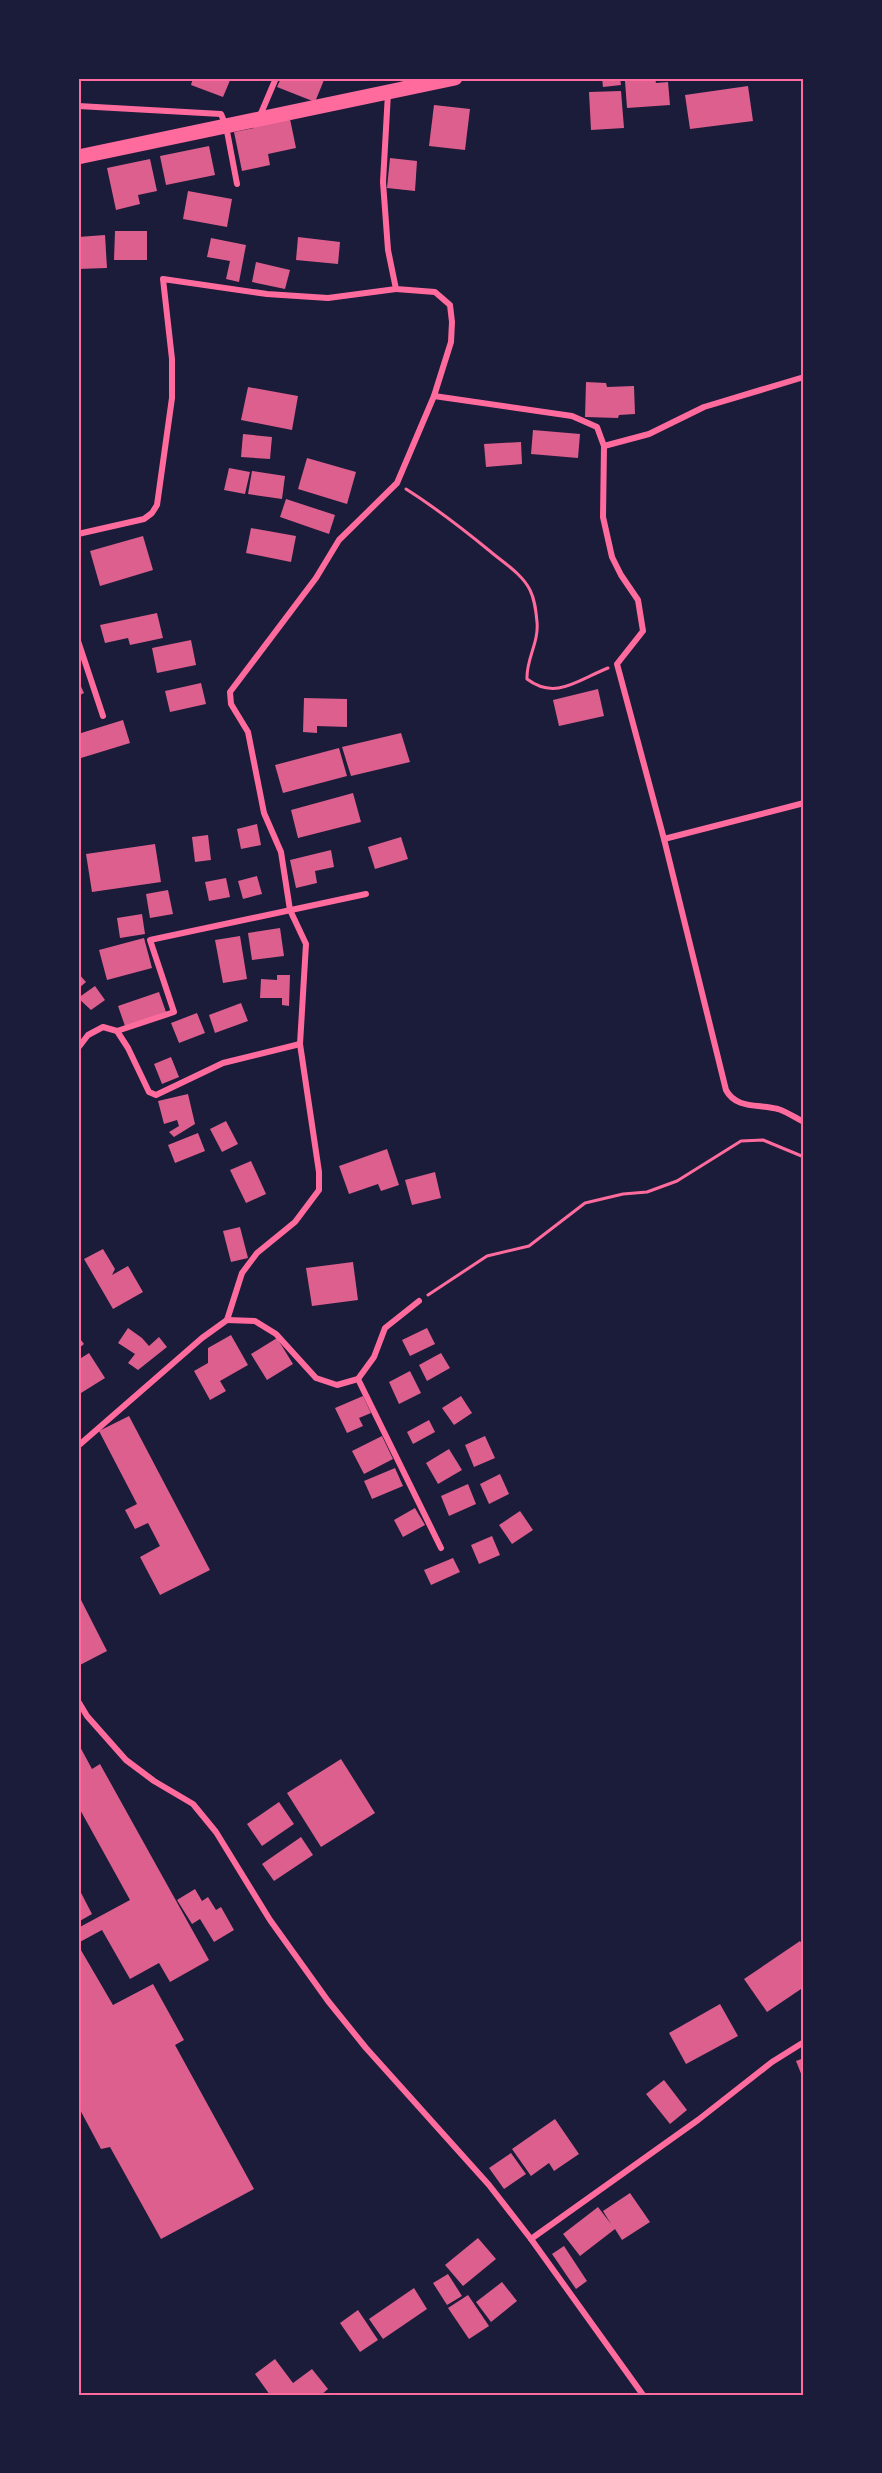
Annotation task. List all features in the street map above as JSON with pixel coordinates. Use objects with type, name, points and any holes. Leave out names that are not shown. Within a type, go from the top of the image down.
[{"type":"main road","points":[[78,157],[455,78]]},
{"type":"street","points":[[259,119],[276,78]]},
{"type":"street","points":[[388,93],[383,182],[388,250],[396,289]]},
{"type":"street","points":[[78,106],[221,114],[226,126],[237,184]]},
{"type":"street","points":[[78,534],[144,519],[157,505],[172,398],[172,359],[163,279],[267,294],[328,298],[396,289],[435,292],[450,305],[451,342],[434,396],[397,483],[339,540],[316,578],[230,692],[231,704],[248,732],[253,767],[264,813],[280,852],[290,910],[306,944],[300,1044],[319,1172],[319,1190],[295,1222],[257,1253],[242,1273],[227,1320],[202,1338],[78,1446]]},
{"type":"street","points":[[604,446],[649,434],[704,407],[804,377]]},
{"type":"street","points":[[434,396],[572,416],[597,427],[604,446],[603,517],[612,557],[638,600],[643,631],[617,664],[664,839],[726,1090],[730,1099],[739,1103],[779,1110],[804,1122]]},
{"type":"street","points":[[78,641],[103,716]]},
{"type":"street","points":[[664,839],[804,803]]},
{"type":"street","points":[[78,1048],[88,1035],[103,1027],[117,1031],[174,1012],[150,940],[366,894]]},
{"type":"street","points":[[117,1031],[128,1048],[149,1092],[156,1095],[223,1063],[300,1044]]},
{"type":"street","points":[[227,1320],[255,1321],[276,1334],[316,1378],[337,1385],[358,1379],[374,1357],[385,1328],[419,1301]]},
{"type":"street","points":[[358,1379],[441,1548]]},
{"type":"street","points":[[78,1701],[87,1716],[126,1760],[154,1781],[193,1804],[216,1832],[270,1920],[328,2001],[366,2048],[489,2186],[531,2239],[643,2395]]},
{"type":"street","points":[[531,2239],[698,2120],[772,2062],[804,2042]]},
{"type":"path","points":[[397,483],[437,508],[519,575],[530,590],[538,624],[537,642],[526,670],[527,679],[544,689],[556,689],[617,664]]},
{"type":"path","points":[[419,1301],[487,1256],[530,1246],[585,1203],[623,1194],[647,1192],[677,1181],[741,1141],[763,1140],[804,1157]]},
{"type":"building","points":[[193,78],[231,78],[223,97],[191,85]]},
{"type":"building","points":[[281,78],[324,80],[315,102],[277,87]]},
{"type":"building","points":[[391,78],[408,78],[407,83]]},
{"type":"building","points":[[602,78],[620,78],[621,85],[603,87]]},
{"type":"building","points":[[655,78],[656,83],[668,82],[670,105],[627,108],[625,81]]},
{"type":"building","points":[[748,86],[753,121],[690,129],[685,95]]},
{"type":"building","points":[[621,91],[624,128],[591,130],[589,92]]},
{"type":"building","points":[[434,105],[470,109],[465,150],[429,146]]},
{"type":"building","points":[[289,114],[296,148],[268,154],[270,165],[242,171],[234,132],[254,128],[252,122]]},
{"type":"building","points":[[209,146],[215,175],[166,185],[160,156]]},
{"type":"building","points":[[390,158],[417,161],[415,191],[387,188]]},
{"type":"building","points":[[150,159],[157,191],[138,195],[140,204],[116,210],[107,168]]},
{"type":"building","points":[[188,191],[232,199],[227,227],[183,219]]},
{"type":"building","points":[[115,231],[147,231],[147,260],[114,260]]},
{"type":"building","points":[[105,235],[107,268],[78,269],[78,237]]},
{"type":"building","points":[[298,237],[340,242],[338,264],[296,260]]},
{"type":"building","points":[[211,238],[246,245],[239,282],[226,279],[230,261],[207,257]]},
{"type":"building","points":[[256,262],[290,270],[285,289],[252,282]]},
{"type":"building","points":[[586,382],[606,383],[607,387],[634,386],[635,414],[619,415],[618,418],[585,417]]},
{"type":"building","points":[[248,387],[298,396],[292,430],[241,420]]},
{"type":"building","points":[[533,430],[580,434],[578,458],[531,454]]},
{"type":"building","points":[[243,434],[272,437],[270,459],[241,457]]},
{"type":"building","points":[[521,442],[522,464],[486,467],[484,444]]},
{"type":"building","points":[[307,458],[356,472],[347,504],[298,489]]},
{"type":"building","points":[[229,468],[250,472],[245,494],[224,490]]},
{"type":"building","points":[[252,471],[285,476],[282,499],[248,494]]},
{"type":"building","points":[[286,499],[335,515],[329,534],[280,517]]},
{"type":"building","points":[[251,528],[296,536],[291,562],[246,553]]},
{"type":"building","points":[[143,536],[153,570],[100,586],[90,551]]},
{"type":"building","points":[[157,613],[163,638],[130,645],[128,638],[105,643],[100,625]]},
{"type":"building","points":[[191,640],[196,665],[157,673],[152,648]]},
{"type":"building","points":[[78,680],[84,693],[78,696]]},
{"type":"building","points":[[201,683],[206,704],[170,712],[165,691]]},
{"type":"building","points":[[598,689],[604,716],[559,726],[553,700]]},
{"type":"building","points":[[304,698],[347,699],[347,727],[317,726],[317,733],[303,732]]},
{"type":"building","points":[[123,720],[130,743],[81,758],[78,734]]},
{"type":"building","points":[[401,733],[410,762],[351,776],[342,747]]},
{"type":"building","points":[[339,748],[347,776],[283,793],[275,765]]},
{"type":"building","points":[[353,793],[361,822],[298,838],[291,810]]},
{"type":"building","points":[[257,824],[261,845],[241,849],[237,829]]},
{"type":"building","points":[[208,835],[211,860],[195,862],[192,837]]},
{"type":"building","points":[[401,837],[408,859],[375,869],[368,847]]},
{"type":"building","points":[[155,844],[161,882],[92,892],[86,854]]},
{"type":"building","points":[[331,850],[334,867],[315,871],[317,883],[296,888],[290,860]]},
{"type":"building","points":[[257,876],[262,894],[243,899],[238,881]]},
{"type":"building","points":[[226,878],[230,897],[209,901],[205,882]]},
{"type":"building","points":[[168,890],[173,914],[150,918],[146,894]]},
{"type":"building","points":[[142,914],[145,934],[120,938],[117,918]]},
{"type":"building","points":[[280,928],[284,956],[252,960],[248,933]]},
{"type":"building","points":[[240,936],[247,979],[223,983],[215,940]]},
{"type":"building","points":[[144,938],[152,968],[107,980],[99,950]]},
{"type":"building","points":[[78,973],[86,982],[78,989]]},
{"type":"building","points":[[277,975],[290,975],[289,1006],[282,1005],[282,998],[260,998],[261,979],[277,980]]},
{"type":"building","points":[[95,986],[105,1000],[91,1010],[78,998]]},
{"type":"building","points":[[159,992],[166,1012],[125,1026],[118,1006]]},
{"type":"building","points":[[241,1003],[248,1021],[215,1033],[209,1015]]},
{"type":"building","points":[[197,1013],[205,1033],[179,1043],[171,1023]]},
{"type":"building","points":[[171,1057],[179,1077],[162,1084],[154,1064]]},
{"type":"building","points":[[188,1094],[195,1124],[174,1137],[169,1132],[179,1126],[177,1120],[164,1124],[158,1101]]},
{"type":"building","points":[[226,1121],[238,1144],[222,1152],[210,1129]]},
{"type":"building","points":[[198,1133],[205,1151],[175,1163],[168,1145]]},
{"type":"building","points":[[387,1149],[399,1185],[381,1191],[378,1184],[349,1194],[339,1166]]},
{"type":"building","points":[[251,1161],[266,1194],[246,1203],[230,1170]]},
{"type":"building","points":[[435,1172],[441,1198],[412,1205],[405,1180]]},
{"type":"building","points":[[240,1227],[248,1258],[231,1262],[223,1231]]},
{"type":"building","points":[[103,1249],[115,1269],[112,1275],[128,1266],[143,1292],[113,1309],[84,1259]]},
{"type":"building","points":[[353,1262],[358,1300],[312,1306],[306,1268]]},
{"type":"building","points":[[128,1328],[149,1346],[159,1337],[167,1347],[138,1370],[128,1363],[135,1354],[118,1343]]},
{"type":"building","points":[[427,1328],[435,1344],[410,1356],[402,1340]]},
{"type":"building","points":[[231,1335],[248,1365],[220,1381],[226,1391],[210,1400],[194,1371],[208,1363],[208,1348]]},
{"type":"building","points":[[78,1336],[84,1344],[78,1349]]},
{"type":"building","points":[[277,1338],[293,1364],[267,1380],[251,1354]]},
{"type":"building","points":[[89,1353],[105,1378],[81,1393],[78,1388],[78,1360]]},
{"type":"building","points":[[441,1353],[450,1368],[427,1381],[419,1365]]},
{"type":"building","points":[[410,1371],[421,1393],[399,1404],[389,1382]]},
{"type":"building","points":[[363,1396],[371,1413],[359,1418],[363,1426],[347,1433],[335,1408]]},
{"type":"building","points":[[461,1396],[472,1413],[454,1425],[442,1408]]},
{"type":"building","points":[[129,1416],[210,1570],[160,1595],[140,1557],[160,1546],[148,1523],[135,1529],[125,1510],[137,1504],[99,1431]]},
{"type":"building","points":[[429,1420],[435,1432],[413,1444],[407,1432]]},
{"type":"building","points":[[382,1436],[393,1459],[364,1474],[352,1451]]},
{"type":"building","points":[[485,1436],[495,1458],[474,1467],[465,1445]]},
{"type":"building","points":[[449,1449],[462,1470],[438,1484],[426,1463]]},
{"type":"building","points":[[395,1468],[403,1486],[372,1499],[364,1481]]},
{"type":"building","points":[[500,1474],[509,1494],[489,1504],[480,1484]]},
{"type":"building","points":[[468,1484],[476,1504],[449,1516],[441,1496]]},
{"type":"building","points":[[415,1508],[425,1525],[403,1537],[394,1520]]},
{"type":"building","points":[[520,1511],[533,1530],[512,1544],[499,1525]]},
{"type":"building","points":[[492,1536],[500,1555],[479,1564],[471,1545]]},
{"type":"building","points":[[453,1558],[460,1572],[431,1585],[424,1570]]},
{"type":"building","points":[[78,1594],[107,1651],[78,1666]]},
{"type":"building","points":[[78,1743],[92,1769],[100,1764],[209,1960],[170,1982],[159,1963],[130,1979],[102,1930],[78,1943],[78,1928],[130,1900],[78,1806]]},
{"type":"building","points":[[341,1759],[375,1813],[321,1847],[287,1793]]},
{"type":"building","points":[[279,1802],[294,1824],[262,1846],[247,1824]]},
{"type":"building","points":[[301,1837],[313,1855],[274,1881],[262,1864]]},
{"type":"building","points":[[78,1887],[92,1914],[78,1922]]},
{"type":"building","points":[[195,1889],[202,1901],[208,1897],[216,1910],[221,1907],[234,1930],[214,1942],[200,1919],[192,1924],[177,1900]]},
{"type":"building","points":[[800,1941],[804,1947],[804,1987],[767,2012],[744,1979]]},
{"type":"building","points":[[78,1945],[113,2005],[153,1984],[184,2040],[175,2045],[254,2189],[161,2239],[110,2147],[101,2149],[78,2106]]},
{"type":"building","points":[[720,2004],[738,2036],[686,2064],[669,2033]]},
{"type":"building","points":[[804,2058],[804,2081],[796,2061]]},
{"type":"building","points":[[664,2080],[687,2110],[670,2124],[646,2094]]},
{"type":"building","points":[[555,2119],[579,2154],[554,2171],[549,2163],[531,2176],[512,2149]]},
{"type":"building","points":[[511,2153],[526,2174],[504,2189],[489,2168]]},
{"type":"building","points":[[630,2193],[650,2222],[622,2240],[615,2229],[580,2256],[563,2234],[598,2207],[611,2224],[603,2211]]},
{"type":"building","points":[[478,2238],[496,2259],[463,2286],[445,2265]]},
{"type":"building","points":[[564,2246],[587,2281],[576,2289],[552,2254]]},
{"type":"building","points":[[448,2274],[462,2296],[447,2305],[433,2283]]},
{"type":"building","points":[[502,2282],[517,2301],[491,2322],[476,2302]]},
{"type":"building","points":[[414,2288],[427,2309],[383,2339],[369,2319]]},
{"type":"building","points":[[468,2295],[489,2326],[469,2339],[448,2308]]},
{"type":"building","points":[[358,2310],[378,2340],[360,2352],[340,2323]]},
{"type":"building","points":[[275,2359],[293,2383],[312,2369],[328,2389],[321,2395],[270,2395],[255,2374]]}]
